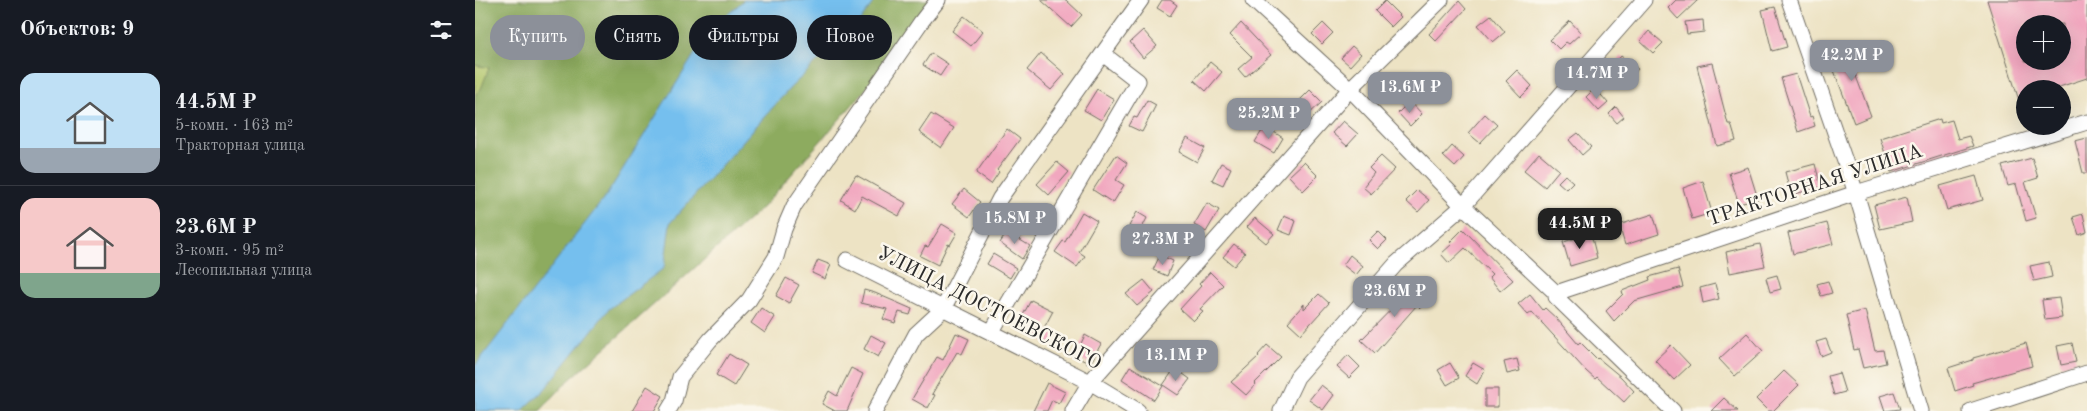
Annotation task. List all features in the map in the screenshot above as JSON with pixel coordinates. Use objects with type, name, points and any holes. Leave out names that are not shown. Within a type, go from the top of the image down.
[{"type":"street","points":[[668,411],[674,402],[680,377],[710,340],[749,300],[776,257],[784,229],[794,206],[938,0]]},
{"type":"street","points":[[875,411],[916,334],[943,309],[1000,198],[1141,0]]},
{"type":"street","points":[[1253,0],[1350,89],[1463,206],[1556,293],[1556,297],[1673,411]]},
{"type":"street","points":[[1073,411],[1090,382],[1350,89],[1441,0]]},
{"type":"street","points":[[1281,411],[1297,377],[1396,264],[1463,206],[1644,0]]},
{"type":"street","points":[[1789,0],[1856,193],[1921,411]]},
{"type":"street","points":[[992,331],[1138,81],[1103,54]]},
{"type":"street","name":"ТРАКТОРНАЯ УЛИЦА","points":[[1556,293],[1856,193],[2087,122]]},
{"type":"street","name":"УЛИЦА ДОСТОЕВСКОГО","points":[[847,260],[943,309],[992,331],[1090,382],[1138,411]]},
{"type":"street","points":[[1971,411],[2087,373]]},
{"type":"green space","points":[[475,0],[930,0],[892,59],[892,15],[807,15],[807,60],[892,60],[763,207],[566,383],[540,411],[475,411],[475,95],[481,89],[489,68],[475,65]]},
{"type":"green space","points":[[475,65],[490,68],[481,89],[475,95]]},
{"type":"water","points":[[744,0],[875,0],[864,15],[807,15],[807,60],[819,60],[790,88],[670,223],[664,268],[609,309],[545,389],[522,411],[475,411],[475,366],[606,196],[691,60],[797,60],[797,15],[727,15]]},
{"type":"building","points":[[1041,0],[1066,0],[1082,15],[1071,27]]},
{"type":"building","points":[[1162,0],[1170,0],[1177,5],[1170,16],[1157,8]]},
{"type":"building","points":[[1676,0],[1698,0],[1678,19],[1668,8]]},
{"type":"building","points":[[1987,0],[2087,0],[2087,78],[2071,83],[2071,80],[2016,80],[2016,91]]},
{"type":"building","points":[[1385,1],[1401,17],[1391,27],[1375,11]]},
{"type":"building","points":[[1459,1],[1466,9],[1436,41],[1429,34]]},
{"type":"building","points":[[1775,7],[1787,47],[1772,51],[1762,10]]},
{"type":"building","points":[[1491,15],[1505,32],[1493,42],[1478,25]]},
{"type":"building","points":[[964,16],[983,31],[971,46],[952,31]]},
{"type":"building","points":[[1703,20],[1704,32],[1687,34],[1685,22]]},
{"type":"building","points":[[1570,21],[1581,33],[1569,44],[1566,42],[1559,49],[1550,40]]},
{"type":"building","points":[[1241,23],[1271,55],[1245,77],[1238,69],[1252,57],[1230,35]]},
{"type":"building","points":[[1323,23],[1333,33],[1322,44],[1312,34]]},
{"type":"building","points":[[1143,30],[1157,46],[1143,58],[1130,42]]},
{"type":"building","points":[[1649,31],[1663,43],[1653,53],[1640,41]]},
{"type":"building","points":[[1352,46],[1361,54],[1350,66],[1341,58]]},
{"type":"building","points":[[1863,47],[1870,65],[1854,71],[1871,116],[1854,123],[1830,60]]},
{"type":"building","points":[[931,53],[948,64],[940,76],[923,65]]},
{"type":"building","points":[[1041,53],[1065,74],[1051,90],[1027,70]]},
{"type":"building","points":[[1621,56],[1638,69],[1622,88],[1606,75]]},
{"type":"building","points":[[1210,62],[1222,72],[1206,91],[1194,80]]},
{"type":"building","points":[[1712,63],[1728,124],[1731,124],[1736,141],[1717,146],[1697,66]]},
{"type":"building","points":[[1517,70],[1532,86],[1521,97],[1506,81]]},
{"type":"building","points":[[1796,74],[1810,117],[1812,116],[1815,126],[1798,132],[1781,78]]},
{"type":"building","points":[[1595,88],[1608,103],[1599,111],[1586,97]]},
{"type":"building","points":[[1097,89],[1114,99],[1101,120],[1084,110]]},
{"type":"building","points":[[1310,90],[1322,102],[1307,116],[1296,104]]},
{"type":"building","points":[[1147,100],[1156,105],[1142,132],[1129,126],[1134,117],[1137,118]]},
{"type":"building","points":[[1410,101],[1422,114],[1410,126],[1398,113]]},
{"type":"building","points":[[1616,107],[1624,117],[1617,123],[1609,114]]},
{"type":"building","points":[[931,114],[954,128],[941,148],[919,132]]},
{"type":"building","points":[[1485,114],[1497,125],[1480,143],[1468,133]]},
{"type":"building","points":[[1940,119],[1941,123],[1952,120],[1958,139],[1969,136],[1973,146],[1891,172],[1880,138]]},
{"type":"building","points":[[1343,121],[1358,134],[1347,146],[1332,133]]},
{"type":"building","points":[[1265,126],[1283,138],[1274,153],[1255,142]]},
{"type":"building","points":[[1007,129],[1020,139],[997,170],[999,172],[991,184],[976,173]]},
{"type":"building","points":[[1578,133],[1591,147],[1582,155],[1569,140]]},
{"type":"building","points":[[1187,138],[1205,148],[1197,162],[1179,152]]},
{"type":"building","points":[[2087,138],[2087,173],[2083,173],[2075,141]]},
{"type":"building","points":[[1452,146],[1464,157],[1455,167],[1443,156]]},
{"type":"building","points":[[1539,153],[1559,170],[1545,187],[1524,170]]},
{"type":"building","points":[[1116,155],[1127,163],[1116,180],[1124,185],[1113,203],[1093,190]]},
{"type":"building","points":[[1381,156],[1395,169],[1371,194],[1363,187],[1374,173],[1369,168]]},
{"type":"building","points":[[2032,158],[2038,178],[2025,182],[2036,218],[2026,221],[2016,184],[2008,186],[2002,166]]},
{"type":"building","points":[[1057,162],[1069,172],[1049,195],[1037,184]]},
{"type":"building","points":[[1304,162],[1318,176],[1303,191],[1289,176]]},
{"type":"building","points":[[1221,163],[1231,168],[1223,185],[1212,180]]},
{"type":"building","points":[[1815,164],[1821,187],[1791,195],[1785,172]]},
{"type":"building","points":[[1748,167],[1758,199],[1739,204],[1729,173]]},
{"type":"building","points":[[856,175],[906,203],[899,216],[862,196],[855,209],[841,200]]},
{"type":"building","points":[[1565,175],[1573,182],[1566,189],[1558,182]]},
{"type":"building","points":[[1976,176],[1983,200],[1947,210],[1940,186]]},
{"type":"building","points":[[1703,181],[1712,213],[1692,219],[1683,188]]},
{"type":"building","points":[[964,189],[980,202],[969,217],[952,204]]},
{"type":"building","points":[[1417,190],[1429,200],[1418,212],[1406,201]]},
{"type":"building","points":[[1907,197],[1912,222],[1880,229],[1874,205]]},
{"type":"building","points":[[1207,203],[1219,210],[1206,232],[1194,225]]},
{"type":"building","points":[[1082,212],[1097,221],[1079,252],[1085,256],[1077,267],[1055,252],[1063,241],[1065,242]]},
{"type":"building","points":[[1137,212],[1147,218],[1140,232],[1129,226]]},
{"type":"building","points":[[1653,214],[1659,234],[1625,245],[1619,225]]},
{"type":"building","points":[[2083,214],[2087,232],[2079,235],[2073,217]]},
{"type":"building","points":[[1284,216],[1296,221],[1291,235],[1278,230]]},
{"type":"building","points":[[1255,218],[1274,234],[1266,243],[1247,227]]},
{"type":"building","points":[[1827,223],[1833,244],[1793,254],[1788,233]]},
{"type":"building","points":[[942,224],[957,233],[950,245],[948,244],[938,265],[920,256],[925,246],[928,247]]},
{"type":"building","points":[[1463,229],[1513,280],[1500,291],[1489,277],[1492,274],[1465,248],[1449,263],[1441,254],[1452,244],[1450,242]]},
{"type":"building","points":[[1378,231],[1387,240],[1378,249],[1369,240]]},
{"type":"building","points":[[1007,232],[1030,246],[1022,259],[1000,243]]},
{"type":"building","points":[[1591,234],[1597,258],[1570,266],[1563,242]]},
{"type":"building","points":[[1234,244],[1245,253],[1234,266],[1223,257]]},
{"type":"building","points":[[1760,244],[1765,266],[1730,273],[1726,252]]},
{"type":"building","points":[[993,254],[1016,268],[1010,278],[987,264]]},
{"type":"building","points":[[1160,255],[1173,261],[1167,276],[1153,270]]},
{"type":"building","points":[[1350,255],[1363,266],[1356,275],[1343,265]]},
{"type":"building","points":[[818,260],[831,265],[825,279],[812,273]]},
{"type":"building","points":[[2049,262],[2052,277],[2034,281],[2030,266]]},
{"type":"building","points":[[1678,269],[1683,287],[1634,301],[1614,321],[1606,311],[1623,294],[1622,291],[1650,280],[1649,277]]},
{"type":"building","points":[[1210,272],[1223,285],[1200,309],[1203,311],[1193,321],[1180,309],[1201,286],[1199,284]]},
{"type":"building","points":[[1777,275],[1781,289],[1770,292],[1766,278]]},
{"type":"building","points":[[786,278],[799,285],[789,303],[776,296]]},
{"type":"building","points":[[1144,280],[1154,292],[1137,306],[1126,294]]},
{"type":"building","points":[[1828,281],[1832,293],[1821,296],[1817,284]]},
{"type":"building","points":[[1416,284],[1430,299],[1420,308],[1417,305],[1375,353],[1361,340]]},
{"type":"building","points":[[1715,284],[1719,299],[1703,303],[1700,288]]},
{"type":"building","points":[[864,290],[912,309],[910,315],[899,312],[895,323],[883,319],[887,309],[861,303]]},
{"type":"building","points":[[1319,294],[1329,303],[1301,334],[1288,322],[1304,304],[1304,309]]},
{"type":"building","points":[[1530,294],[1543,310],[1545,308],[1557,319],[1578,344],[1580,342],[1597,359],[1621,377],[1634,391],[1624,402],[1597,377],[1595,379],[1586,371],[1532,312],[1528,315],[1518,304]]},
{"type":"building","points":[[2059,298],[2062,318],[2045,320],[2042,300]]},
{"type":"building","points":[[1031,300],[1053,311],[1044,328],[1057,336],[1052,345],[1017,326]]},
{"type":"building","points":[[761,308],[775,317],[765,333],[751,323]]},
{"type":"building","points":[[1865,310],[1875,351],[1883,350],[1886,363],[1863,368],[1858,349],[1854,350],[1846,315]]},
{"type":"building","points":[[956,333],[969,339],[962,354],[957,352],[932,394],[935,395],[928,408],[912,399],[937,357],[943,360]]},
{"type":"building","points":[[1747,333],[1763,351],[1735,376],[1719,359]]},
{"type":"building","points":[[871,335],[886,343],[878,357],[864,349]]},
{"type":"building","points":[[1085,335],[1101,344],[1090,364],[1075,356]]},
{"type":"building","points":[[1826,339],[1831,352],[1821,356],[1816,342]]},
{"type":"building","points":[[2026,343],[2032,366],[1972,383],[1973,385],[1955,391],[1948,368],[1973,360],[1973,358]]},
{"type":"building","points":[[2072,343],[2076,362],[2061,365],[2057,346]]},
{"type":"building","points":[[1267,345],[1281,357],[1255,383],[1246,395],[1231,382],[1259,356]]},
{"type":"building","points":[[1671,345],[1690,365],[1674,380],[1655,360]]},
{"type":"building","points":[[729,354],[747,365],[734,386],[716,375]]},
{"type":"building","points":[[1348,355],[1360,367],[1349,378],[1337,367]]},
{"type":"building","points":[[1517,359],[1520,371],[1507,374],[1504,362]]},
{"type":"building","points":[[1450,363],[1459,378],[1447,385],[1438,370]]},
{"type":"building","points":[[1473,363],[1485,370],[1477,384],[1465,376]]},
{"type":"building","points":[[1130,366],[1163,386],[1154,400],[1122,379]]},
{"type":"building","points":[[851,368],[863,374],[847,411],[835,411],[822,404],[829,391],[837,396]]},
{"type":"building","points":[[1175,368],[1190,379],[1178,395],[1163,385]]},
{"type":"building","points":[[1784,371],[1799,385],[1773,411],[1768,411],[1756,399]]},
{"type":"building","points":[[1839,373],[1845,392],[1834,395],[1828,376]]},
{"type":"building","points":[[1047,383],[1065,392],[1059,403],[1052,400],[1047,411],[1033,411]]},
{"type":"building","points":[[1321,385],[1334,395],[1323,410],[1309,400]]},
{"type":"building","points":[[647,386],[663,396],[654,411],[632,411]]},
{"type":"building","points":[[1485,389],[1498,389],[1498,407],[1485,407]]},
{"type":"building","points":[[1894,392],[1900,409],[1885,411],[1880,396]]},
{"type":"building","points":[[1724,398],[1738,411],[1711,411]]}]
